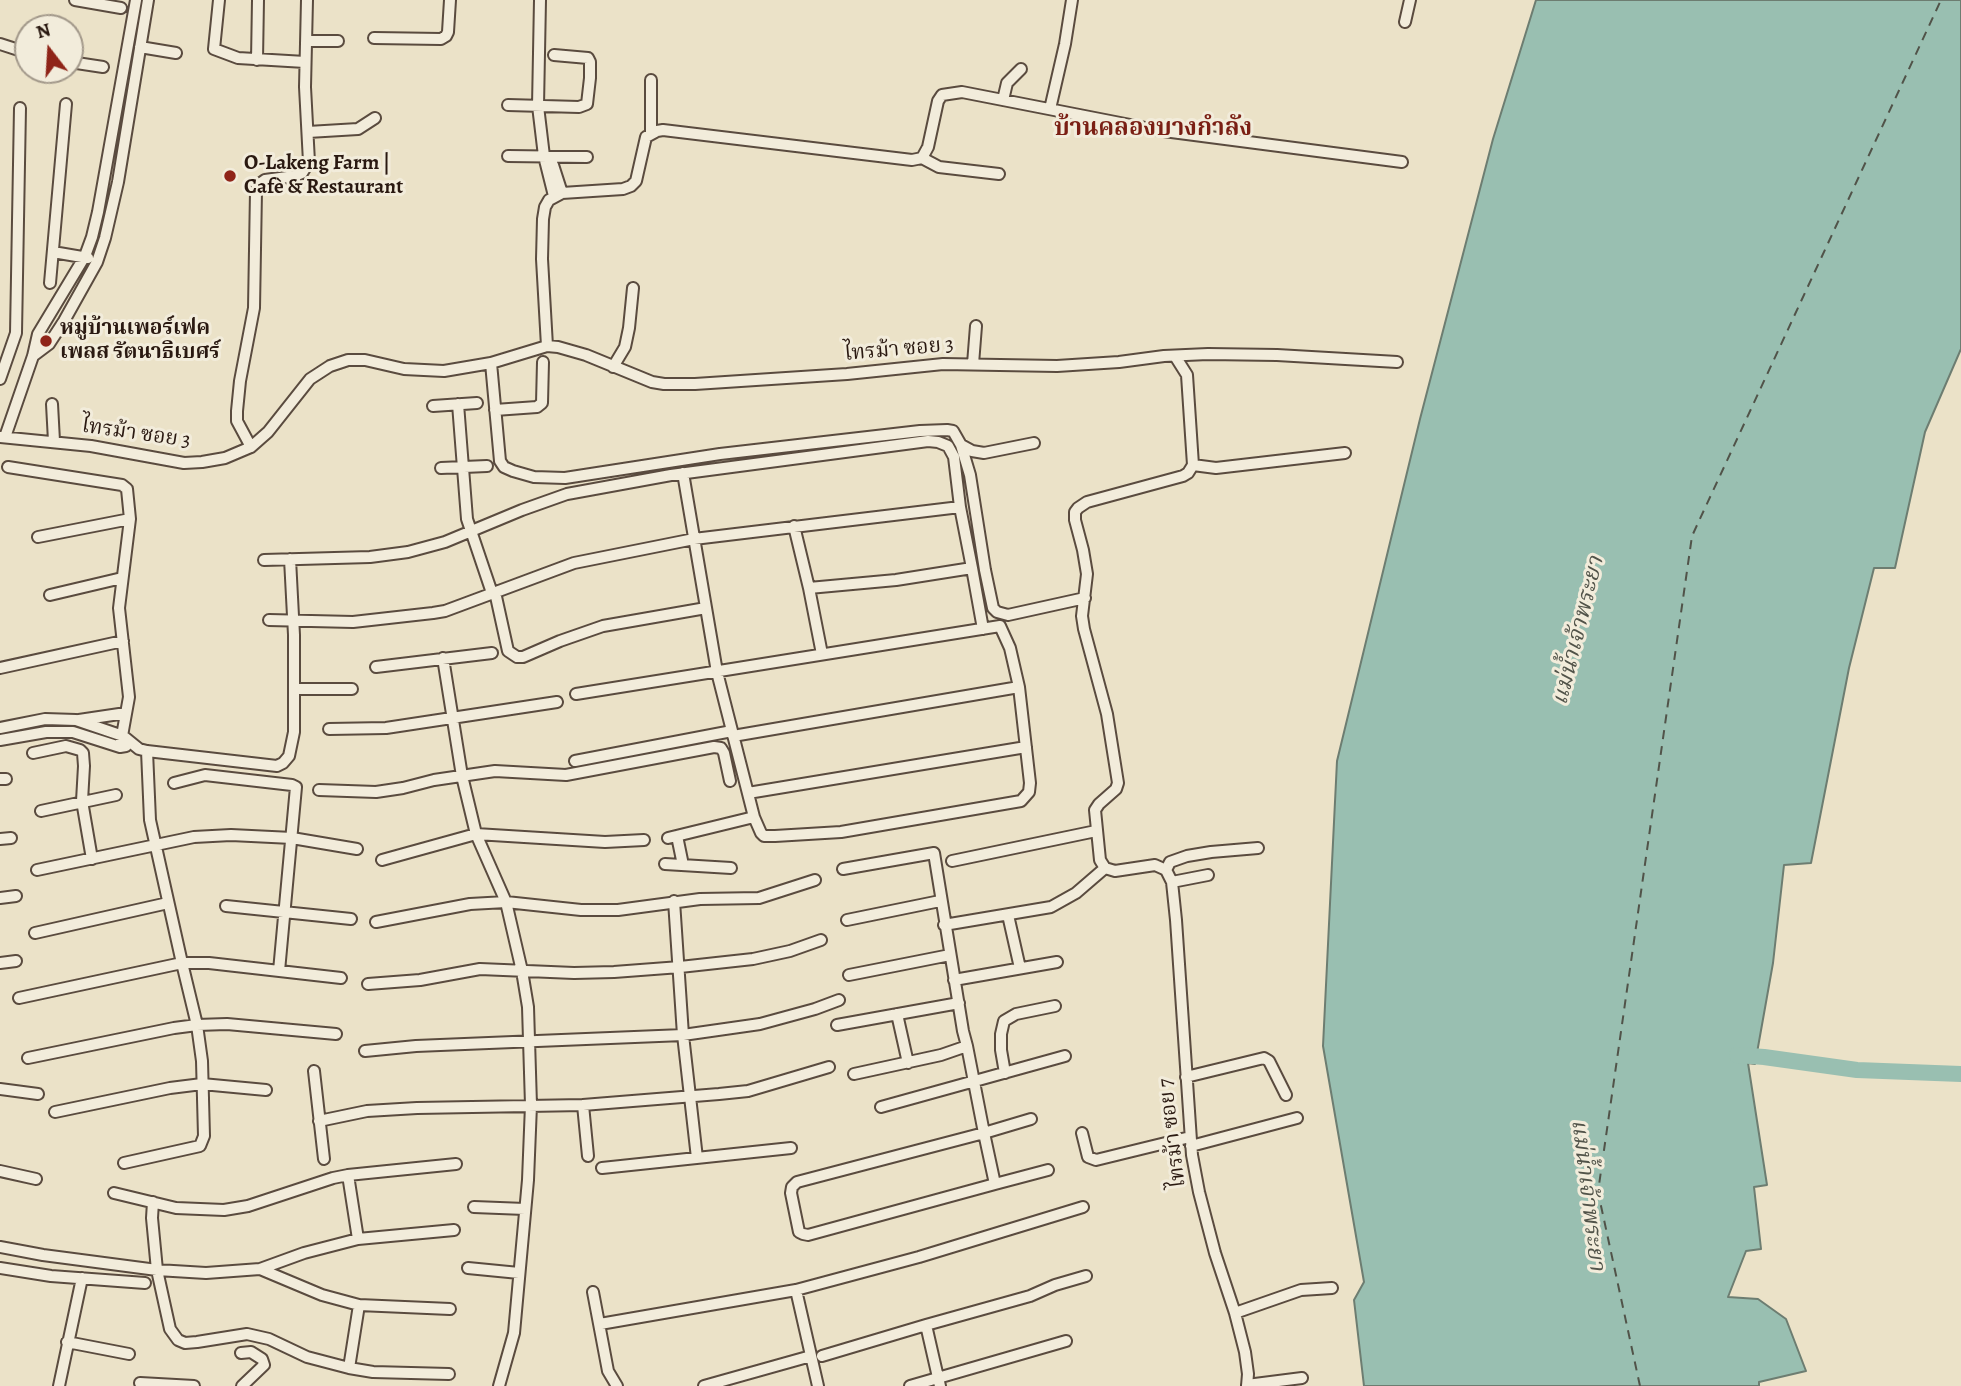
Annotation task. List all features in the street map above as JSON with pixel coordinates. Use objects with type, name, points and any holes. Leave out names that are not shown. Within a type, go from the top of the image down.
[{"type":"street","points":[[75,0],[121,8]]},
{"type":"street","points":[[33,356],[49,344],[97,262],[111,216],[132,95],[130,72],[136,0]]},
{"type":"street","points":[[3,437],[33,356],[38,334],[85,256],[98,212],[120,94],[140,47],[148,0]]},
{"type":"street","points":[[219,0],[214,49],[238,58],[305,64]]},
{"type":"street","points":[[257,60],[258,0]]},
{"type":"street","points":[[251,447],[237,421],[237,411],[254,308],[256,191],[258,185],[265,180],[295,176],[307,167],[310,155],[305,87],[307,0]]},
{"type":"street","points":[[374,38],[441,39],[448,32],[450,0]]},
{"type":"street","points":[[540,0],[538,106],[546,153],[558,194]]},
{"type":"street","points":[[1405,22],[1410,0]]},
{"type":"street","points":[[1050,109],[1071,5]]},
{"type":"street","points":[[306,41],[338,41]]},
{"type":"street","points":[[140,47],[176,53]]},
{"type":"street","points":[[508,105],[583,106],[588,100],[590,62],[587,58],[554,55]]},
{"type":"street","points":[[84,65],[103,68]]},
{"type":"street","points":[[1003,100],[1007,83],[1021,69]]},
{"type":"street","points":[[651,80],[651,133]]},
{"type":"street","points":[[922,158],[928,147],[937,101],[942,95],[962,92],[1156,130],[1402,162]]},
{"type":"street","points":[[120,94],[132,95]]},
{"type":"street","points":[[50,283],[66,104]]},
{"type":"street","points":[[0,379],[16,333],[19,108]]},
{"type":"street","points":[[308,132],[358,129],[375,118]]},
{"type":"street","points":[[547,346],[542,258],[542,219],[545,207],[558,194],[631,187],[636,181],[643,144],[651,133],[663,130],[912,160],[922,158],[939,167],[999,174]]},
{"type":"street","points":[[508,156],[546,153],[587,157]]},
{"type":"street","points":[[53,253],[85,256],[97,262]]},
{"type":"street","points":[[613,367],[625,346],[633,288]]},
{"type":"street","points":[[973,364],[975,326]]},
{"type":"street","name":"ไทรม้า ซอย 3","points":[[3,437],[91,446],[184,463],[225,458],[251,447],[268,432],[310,379],[330,366],[348,360],[365,360],[386,366],[438,372],[491,363],[547,346],[586,355],[657,383],[695,384],[847,374],[943,364],[1058,366],[1208,354],[1397,362]]},
{"type":"street","points":[[1175,356],[1187,375],[1193,465],[1184,476],[1087,502],[1075,512],[1086,565],[1082,616],[1084,629],[1107,714],[1118,783],[1116,789],[1095,810],[1100,860],[1105,868],[1115,871],[1155,865],[1166,870],[1171,862],[1187,856],[1258,848]]},
{"type":"street","points":[[495,410],[537,407],[542,403],[543,362]]},
{"type":"street","points":[[491,363],[500,461],[504,467],[516,473],[534,477],[565,478],[720,454],[920,431],[953,431],[961,445],[970,475],[993,608],[1008,615],[1085,598]]},
{"type":"street","points":[[433,406],[477,403]]},
{"type":"street","points":[[52,404],[54,441]]},
{"type":"street","points":[[458,404],[467,519],[493,592],[508,651],[517,657],[523,657],[603,626],[706,608]]},
{"type":"street","points":[[264,560],[370,557],[408,552],[445,542],[567,494],[683,473],[928,441],[948,446],[954,457],[960,506],[983,629]]},
{"type":"street","points":[[961,445],[984,453],[1034,443]]},
{"type":"street","points":[[1193,465],[1216,468],[1345,453]]},
{"type":"street","points":[[441,468],[487,466]]},
{"type":"street","points":[[8,467],[122,485],[127,489],[130,519],[120,608],[129,697],[125,743]]},
{"type":"street","points":[[576,694],[717,672],[1000,626],[1010,648],[1019,687],[1029,792],[1021,802],[841,832],[764,836],[754,817],[717,672],[683,473]]},
{"type":"street","points":[[269,620],[353,622],[433,613],[445,611],[574,563],[694,539],[960,506]]},
{"type":"street","points":[[38,537],[130,519]]},
{"type":"street","points":[[794,526],[822,654]]},
{"type":"street","points":[[76,720],[147,751],[277,766],[283,764],[289,756],[294,732],[290,559]]},
{"type":"street","points":[[809,587],[896,580],[972,568]]},
{"type":"street","points":[[50,595],[122,578]]},
{"type":"street","points":[[0,668],[123,641]]},
{"type":"street","points":[[376,667],[492,653]]},
{"type":"street","points":[[443,659],[462,776],[476,834],[506,902],[528,1007],[531,1105],[525,1209],[514,1333],[499,1386]]},
{"type":"street","points":[[575,761],[1019,687]]},
{"type":"street","points":[[294,689],[352,689]]},
{"type":"street","points":[[329,729],[386,728],[557,702]]},
{"type":"street","points":[[0,728],[45,719],[76,720],[126,713]]},
{"type":"street","points":[[0,740],[46,732],[73,732],[125,743]]},
{"type":"street","points":[[33,753],[61,746],[80,750],[83,754],[82,801],[92,859]]},
{"type":"street","points":[[319,790],[376,792],[495,771],[566,775],[714,747],[721,748],[724,753],[730,781]]},
{"type":"street","points":[[748,793],[1026,747]]},
{"type":"street","points":[[124,1163],[200,1146],[204,1136],[202,1061],[197,1025],[155,846],[148,797],[147,751]]},
{"type":"street","points":[[174,783],[205,775],[296,787],[279,971]]},
{"type":"street","points":[[41,811],[116,794]]},
{"type":"street","points":[[683,865],[673,837],[754,817]]},
{"type":"street","points":[[952,861],[1096,831]]},
{"type":"street","points":[[382,860],[476,834],[605,842],[644,840]]},
{"type":"street","points":[[37,870],[194,837],[292,838],[357,849]]},
{"type":"street","points":[[843,869],[934,853],[954,981],[995,1184]]},
{"type":"street","points":[[665,864],[732,868]]},
{"type":"street","points":[[944,925],[1045,909],[1066,900],[1105,868]]},
{"type":"street","name":"ไทรม้า ซอย 7","points":[[1166,870],[1172,882],[1177,933],[1190,1142],[1199,1192],[1215,1253],[1235,1313],[1248,1374],[1247,1386]]},
{"type":"street","points":[[1172,882],[1208,875]]},
{"type":"street","points":[[376,922],[462,905],[506,902],[581,910],[618,910],[674,901],[759,898],[815,880]]},
{"type":"street","points":[[0,898],[16,896]]},
{"type":"street","points":[[674,901],[683,1035],[697,1158]]},
{"type":"street","points":[[847,920],[940,901]]},
{"type":"street","points":[[35,933],[168,904]]},
{"type":"street","points":[[226,906],[351,919]]},
{"type":"street","points":[[1009,915],[1020,968]]},
{"type":"street","points":[[368,984],[419,980],[475,969],[614,972],[680,967],[753,959],[790,951],[821,940]]},
{"type":"street","points":[[849,975],[950,954]]},
{"type":"street","points":[[0,963],[16,961]]},
{"type":"street","points":[[954,981],[1057,962]]},
{"type":"street","points":[[19,998],[182,963],[209,963],[341,978]]},
{"type":"street","points":[[365,1051],[416,1046],[683,1035],[760,1024],[839,1000]]},
{"type":"street","points":[[837,1025],[959,1003]]},
{"type":"street","points":[[1005,1073],[1001,1050],[1004,1021],[1016,1014],[1055,1006]]},
{"type":"street","points":[[897,1014],[908,1063]]},
{"type":"street","points":[[28,1058],[197,1025],[227,1024],[336,1034]]},
{"type":"street","points":[[854,1074],[942,1055],[967,1046]]},
{"type":"street","points":[[881,1107],[1065,1056]]},
{"type":"street","points":[[1186,1077],[1264,1059],[1269,1061],[1286,1095]]},
{"type":"street","points":[[319,1121],[367,1111],[462,1106],[583,1105],[748,1091],[829,1067]]},
{"type":"street","points":[[314,1072],[324,1159]]},
{"type":"street","points":[[55,1112],[202,1084],[266,1090]]},
{"type":"street","points":[[0,1089],[38,1094]]},
{"type":"street","points":[[583,1105],[587,1156]]},
{"type":"street","points":[[1082,1133],[1091,1160],[1190,1142],[1297,1118]]},
{"type":"street","points":[[1031,1119],[797,1182],[791,1193],[799,1232],[808,1235],[1048,1170]]},
{"type":"street","points":[[602,1168],[791,1148]]},
{"type":"street","points":[[114,1193],[176,1208],[224,1210],[248,1206],[348,1175],[456,1164]]},
{"type":"street","points":[[0,1171],[36,1179]]},
{"type":"street","points":[[348,1175],[358,1240]]},
{"type":"street","points":[[153,1202],[157,1270],[170,1329],[178,1340],[185,1343],[238,1334],[254,1335],[307,1357],[349,1368],[373,1372],[449,1374]]},
{"type":"street","points":[[474,1207],[525,1209]]},
{"type":"street","points":[[600,1324],[796,1290],[919,1257],[1083,1207]]},
{"type":"street","points":[[0,1247],[157,1270],[206,1273],[260,1269],[292,1257],[358,1240],[454,1230]]},
{"type":"street","points":[[288,1280],[285,1266],[292,1257]]},
{"type":"street","points":[[0,1268],[145,1283]]},
{"type":"street","points":[[260,1269],[322,1295],[359,1305],[450,1309]]},
{"type":"street","points":[[468,1269],[519,1273]]},
{"type":"street","points":[[704,1386],[1030,1296],[1086,1276]]},
{"type":"street","points":[[59,1386],[82,1278]]},
{"type":"street","points":[[1235,1313],[1301,1290],[1332,1288]]},
{"type":"street","points":[[796,1290],[816,1356],[818,1386]]},
{"type":"street","points":[[593,1292],[608,1371],[617,1386]]},
{"type":"street","points":[[349,1368],[359,1305]]},
{"type":"street","points":[[926,1325],[939,1382]]},
{"type":"street","points":[[910,1386],[939,1382],[1066,1341]]},
{"type":"street","points":[[68,1342],[128,1354]]},
{"type":"street","points":[[241,1353],[251,1352],[262,1359],[264,1365],[242,1386]]},
{"type":"street","points":[[1247,1386],[1302,1378]]},
{"type":"street","points":[[140,1382],[194,1386]]},
{"type":"water","name":"แม่น้ำเจ้าพระยา","points":[[1536,0],[1961,0],[1961,349],[1925,432],[1895,568],[1874,568],[1849,668],[1811,863],[1784,865],[1773,963],[1755,1064],[1748,1063],[1767,1185],[1754,1187],[1761,1249],[1746,1251],[1728,1297],[1758,1299],[1786,1319],[1806,1371],[1759,1382],[1759,1386],[1364,1386],[1354,1300],[1364,1282],[1323,1046],[1337,761],[1420,419],[1493,139]]},
{"type":"waterway","points":[[1737,1055],[1857,1070],[1961,1074]]},
{"type":"ferry route","points":[[1640,1386],[1598,1192],[1692,536],[1941,0]]},
{"type":"place","name":"O-Lakeng Farm | Cafè & Restaurant","points":[[230,176]]},
{"type":"place","name":"หมู่บ้านเพอร์เฟค เพลส รัตนาธิเบศร์","points":[[46,341]]},
{"type":"district","name":"บ้านคลองบางกำลัง","points":[[1153,129]]}]
